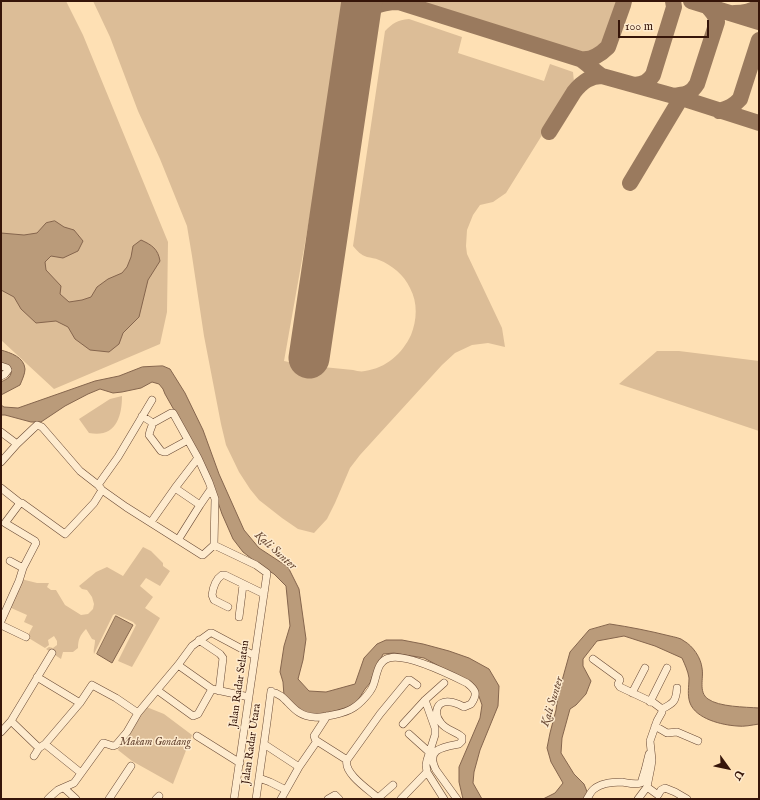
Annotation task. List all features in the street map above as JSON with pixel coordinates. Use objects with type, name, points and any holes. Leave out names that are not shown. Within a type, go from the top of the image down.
[{"type":"street","points":[[1,366],[7,368],[8,370],[1,376]]},
{"type":"street","points":[[1,488],[65,534],[94,502],[100,488],[152,400]]},
{"type":"street","points":[[1,462],[37,425],[41,426],[80,471],[100,488],[126,507],[202,555],[214,545],[215,499],[198,458],[175,416],[171,413],[153,423],[149,435],[161,451],[164,452],[188,440]]},
{"type":"street","points":[[142,416],[153,423]]},
{"type":"street","points":[[1,432],[17,444]]},
{"type":"street","points":[[151,522],[198,458]]},
{"type":"street","points":[[175,488],[200,505]]},
{"type":"street","points":[[178,540],[211,489]]},
{"type":"street","points":[[1,621],[19,581],[23,568],[36,543],[5,523],[20,503]]},
{"type":"street","name":"Jalan Radar Selatan","points":[[214,545],[256,565],[267,573],[234,799]]},
{"type":"street","points":[[10,561],[23,568]]},
{"type":"street","points":[[228,607],[214,600],[212,597],[212,591],[219,577],[222,575],[225,575],[264,594]]},
{"type":"street","points":[[239,617],[244,585]]},
{"type":"street","points":[[1,625],[26,637]]},
{"type":"street","points":[[48,799],[54,793],[74,783],[104,743],[113,746],[116,745],[127,732],[138,713],[192,646],[207,634],[212,633],[255,656]]},
{"type":"street","points":[[157,690],[193,716],[198,714],[216,690],[223,658],[220,654],[199,640]]},
{"type":"street","points":[[1,732],[11,721],[52,653]]},
{"type":"street","points":[[347,760],[315,739],[314,736],[327,716],[354,708],[372,688],[381,664],[385,660],[391,658],[420,662],[467,683],[474,688],[475,691],[475,696],[471,704],[464,707],[451,702],[446,702],[438,705],[436,710],[442,725],[460,735],[462,738],[459,744],[443,747],[437,750],[432,759],[436,770],[457,799]]},
{"type":"street","points":[[593,659],[619,678],[620,680],[618,686],[662,709]]},
{"type":"street","points":[[178,665],[216,690],[249,697]]},
{"type":"street","points":[[632,693],[645,668]]},
{"type":"street","points":[[650,702],[667,668]]},
{"type":"street","points":[[37,676],[80,703]]},
{"type":"street","points":[[393,785],[377,798],[350,774],[346,763],[380,714],[408,680],[417,685]]},
{"type":"street","points":[[403,724],[425,700],[444,683]]},
{"type":"street","points":[[34,756],[80,703],[92,685],[116,698],[138,713]]},
{"type":"street","points":[[662,709],[673,704],[677,688]]},
{"type":"street","name":"Jalan Radar Utara","points":[[256,799],[271,692],[278,694],[302,715],[314,717],[327,716]]},
{"type":"street","points":[[425,700],[435,728],[435,735],[426,765],[427,772],[444,799]]},
{"type":"street","points":[[638,799],[647,787],[651,767],[650,741],[662,709]]},
{"type":"street","points":[[11,721],[42,746],[81,773]]},
{"type":"street","points":[[655,726],[667,733],[677,732],[698,741]]},
{"type":"street","points":[[409,734],[429,752]]},
{"type":"street","points":[[197,736],[240,763]]},
{"type":"street","points":[[281,799],[299,767],[317,741]]},
{"type":"street","points":[[264,744],[299,767]]},
{"type":"street","points":[[587,799],[594,789],[601,785],[622,782],[637,784],[641,783],[650,748]]},
{"type":"street","points":[[109,799],[131,766]]},
{"type":"street","points":[[401,799],[427,772]]},
{"type":"street","points":[[259,778],[286,790]]},
{"type":"street","points":[[647,787],[659,797],[661,790],[665,788],[687,799]]},
{"type":"street","points":[[64,788],[76,799]]},
{"type":"street","points":[[328,799],[335,795],[339,799]]},
{"type":"green space","points":[[1,1],[66,1],[83,35],[168,242],[167,312],[160,344],[54,389],[1,340]]},
{"type":"green space","points":[[93,1],[348,1],[284,361],[298,364],[360,371],[380,367],[398,354],[407,342],[413,329],[416,312],[413,294],[407,283],[397,271],[378,259],[363,255],[353,246],[385,31],[396,22],[409,19],[462,37],[458,53],[544,81],[550,64],[573,72],[574,82],[572,87],[506,193],[493,202],[480,205],[473,215],[467,230],[467,254],[502,328],[505,347],[488,343],[472,345],[455,353],[442,365],[360,455],[350,468],[327,519],[314,533],[298,529],[259,500],[239,472],[226,445],[204,336],[187,226],[160,159],[138,111],[110,37]]},
{"type":"green space","points":[[398,1],[624,1],[608,47],[598,55],[586,60]]},
{"type":"green space","points":[[657,351],[679,351],[759,361],[759,431],[619,384]]},
{"type":"green space","points":[[122,396],[122,404],[115,425],[105,432],[98,434],[89,433],[79,419],[110,399]]},
{"type":"green space","points":[[143,547],[151,551],[163,563],[163,566],[170,571],[160,586],[146,578],[140,586],[153,597],[145,608],[160,618],[132,667],[118,661],[136,625],[133,622],[115,614],[113,615],[94,654],[95,640],[92,639],[86,629],[82,633],[78,642],[78,648],[73,652],[63,652],[61,659],[46,649],[49,647],[53,648],[57,645],[57,641],[54,636],[48,640],[49,645],[45,648],[27,637],[33,626],[24,622],[27,615],[9,607],[21,579],[37,583],[49,583],[47,587],[51,590],[56,590],[65,605],[81,615],[88,614],[93,609],[94,604],[92,597],[87,590],[82,589],[79,586],[96,572],[107,567],[123,576]]},
{"type":"green space","name":"Makam Gondang","points":[[144,706],[164,714],[192,735],[173,784],[132,761],[118,750]]},
{"type":"shaded area","points":[[55,221],[64,227],[74,230],[83,241],[78,251],[63,258],[51,256],[45,262],[46,270],[61,286],[60,294],[69,302],[91,297],[97,287],[108,279],[122,273],[127,267],[133,246],[141,240],[151,246],[158,253],[160,261],[148,280],[139,317],[123,333],[119,344],[109,352],[90,350],[75,339],[68,327],[56,321],[36,323],[21,309],[14,297],[1,290],[1,233],[24,235],[37,233],[46,223]]},
{"type":"shaded area","points":[[1,350],[13,354],[20,359],[25,369],[20,385],[1,395],[1,382],[9,377],[11,374],[11,368],[1,364]]},
{"type":"shaded area","points":[[163,366],[170,369],[185,393],[203,430],[219,474],[244,530],[259,548],[288,567],[299,589],[306,639],[298,679],[309,691],[326,692],[355,684],[364,658],[377,644],[386,640],[402,640],[449,651],[469,658],[489,669],[499,686],[498,706],[480,750],[474,772],[473,783],[482,799],[463,799],[459,782],[459,767],[480,718],[482,705],[477,691],[450,672],[424,658],[394,653],[383,654],[370,683],[353,708],[317,716],[297,711],[284,696],[283,682],[280,672],[284,646],[290,626],[286,586],[274,574],[243,552],[233,539],[222,514],[211,482],[195,447],[159,384],[152,382],[141,388],[113,393],[100,389],[65,406],[41,422],[31,422],[1,415],[1,405],[4,407],[18,408],[95,381],[119,376],[142,367]]},
{"type":"shaded area","points":[[116,616],[133,625],[112,663],[97,654]]},
{"type":"shaded area","points":[[610,624],[655,632],[683,640],[693,649],[700,660],[702,689],[705,696],[713,702],[719,704],[759,708],[759,724],[742,726],[717,723],[704,717],[693,709],[688,694],[689,678],[682,658],[655,646],[624,636],[597,641],[583,659],[583,666],[591,681],[586,694],[570,709],[562,738],[561,753],[574,774],[584,784],[588,794],[586,799],[543,799],[555,793],[563,783],[551,762],[547,748],[558,695],[570,652],[589,630]]},
{"type":"taxiway","points":[[357,30],[373,8],[384,3],[399,2],[397,1]]},
{"type":"taxiway","points":[[580,59],[595,57],[608,47],[624,1]]},
{"type":"taxiway","points":[[635,85],[645,82],[653,75],[674,7],[673,1]]},
{"type":"taxiway","points":[[691,1],[759,22]]},
{"type":"taxiway","points":[[399,2],[580,59],[602,76],[681,98],[759,123]]},
{"type":"taxiway","points":[[674,96],[690,92],[697,84],[717,22],[715,15],[707,6]]},
{"type":"taxiway","points":[[734,13],[747,12],[759,6]]},
{"type":"taxiway","points":[[719,111],[731,106],[740,99],[759,40]]},
{"type":"taxiway","points":[[549,132],[577,88],[590,78],[602,76]]},
{"type":"taxiway","points":[[630,183],[681,98]]},
{"type":"runway","points":[[309,358],[362,1]]},
{"type":"water label","name":"Kali Sunter","points":[[275,551]]},
{"type":"water label","name":"Kali Sunter","points":[[553,702]]}]
